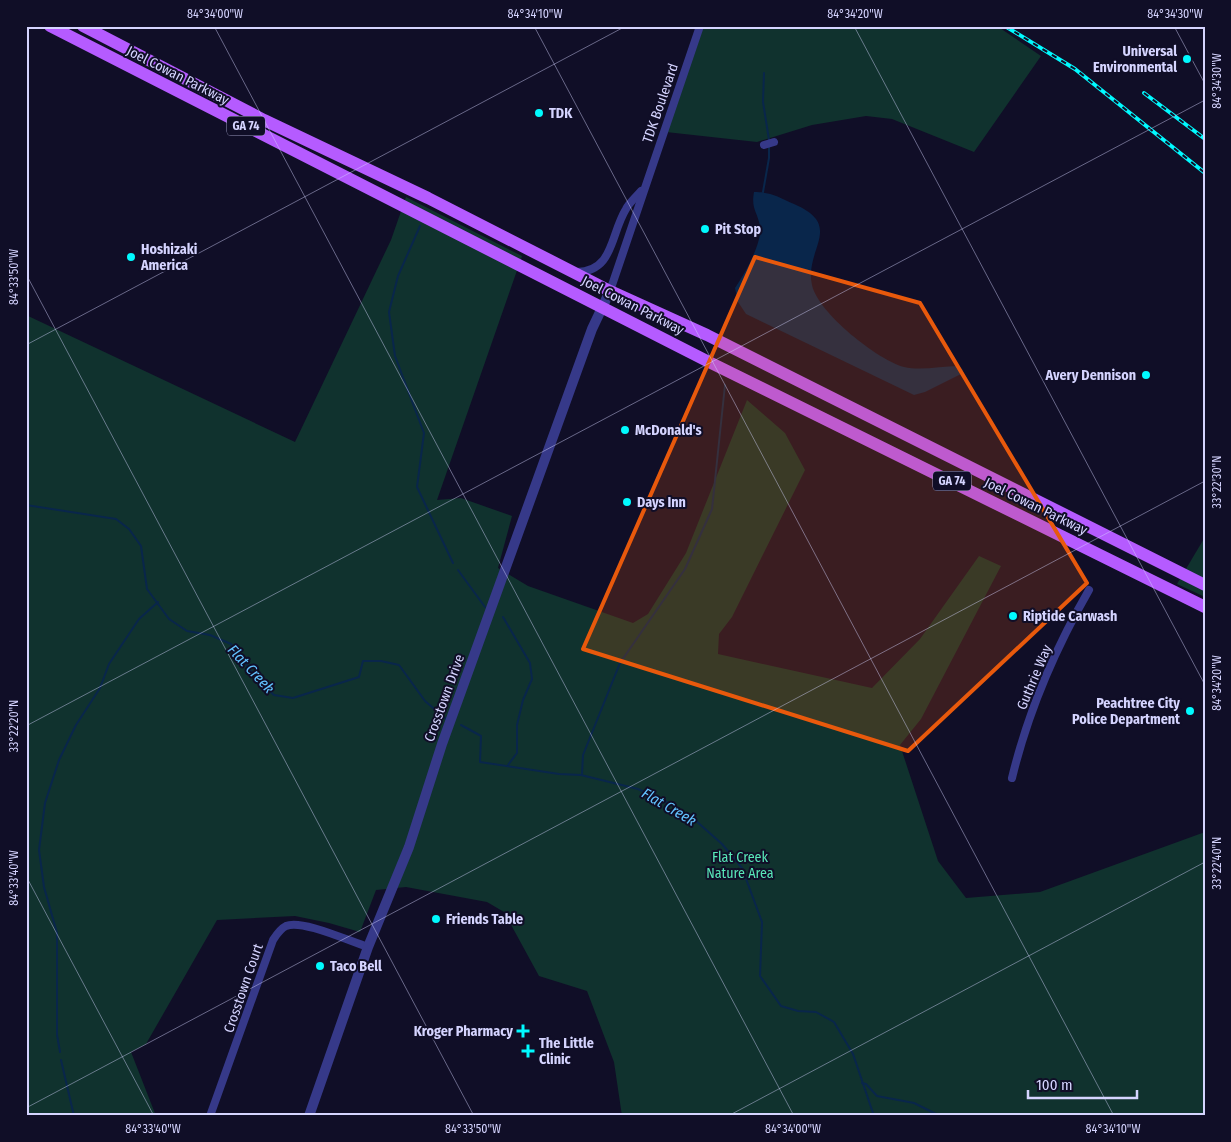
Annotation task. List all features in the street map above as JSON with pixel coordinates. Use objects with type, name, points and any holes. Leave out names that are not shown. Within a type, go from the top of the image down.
[{"type":"main road","name":"Joel Cowan Parkway","points":[[50,26],[76,32],[709,362],[1205,607]]},
{"type":"main road","name":"Joel Cowan Parkway","points":[[83,26],[264,120],[428,198],[610,291],[707,335],[1205,585]]},
{"type":"street","name":"TDK Boulevard","points":[[610,291],[700,26]]},
{"type":"street","points":[[764,145],[774,142]]},
{"type":"street","name":"TDK Boulevard","points":[[574,272],[587,272],[597,268],[604,261],[626,209],[644,188]]},
{"type":"street","name":"Crosstown Drive","points":[[309,1116],[368,947],[410,847],[442,744],[602,306],[610,291]]},
{"type":"street","name":"Guthrie Way","points":[[1012,778],[1022,736],[1036,705],[1041,686],[1089,590]]},
{"type":"street","name":"Crosstown Court","points":[[210,1116],[273,940],[279,931],[288,925],[301,925],[368,947]]},
{"type":"highlighted area","points":[[755,257],[920,303],[1087,583],[908,751],[583,649]]},
{"type":"green space","points":[[703,26],[997,26],[1041,56],[974,152],[892,119],[866,116],[812,125],[757,142],[666,132]]},
{"type":"green space","name":"Flat Creek Nature Area","points":[[406,197],[522,256],[437,500],[461,498],[512,516],[498,568],[528,586],[633,623],[648,614],[686,553],[747,400],[785,433],[805,470],[732,617],[719,634],[718,654],[872,688],[920,639],[979,556],[1001,566],[921,719],[900,745],[938,861],[966,898],[1040,892],[1205,832],[1205,1116],[622,1116],[614,1062],[587,991],[539,976],[504,912],[487,902],[406,887],[376,890],[360,932],[295,916],[217,920],[146,1044],[131,1052],[156,1116],[26,1116],[26,315],[295,442],[391,240]]},
{"type":"green space","points":[[1205,537],[1205,597],[1177,584]]},
{"type":"water","points":[[754,192],[779,197],[809,212],[817,221],[820,230],[811,272],[812,285],[825,309],[850,334],[893,363],[904,367],[958,366],[963,370],[961,374],[925,392],[914,395],[746,314],[738,302],[735,288],[748,267],[759,241],[760,226],[754,206]]},
{"type":"waterway","points":[[764,73],[763,102],[769,140]]},
{"type":"waterway","points":[[763,192],[769,158],[769,145]]},
{"type":"waterway","points":[[420,226],[398,276],[389,312],[395,356],[424,433],[417,487],[453,563]]},
{"type":"waterway","points":[[582,774],[583,755],[620,663],[685,569],[712,509],[725,385]]},
{"type":"waterway","name":"Flat Creek","points":[[26,505],[116,519],[129,529],[141,546],[147,589],[169,619],[187,631],[210,635],[231,644],[258,680],[274,695],[293,698],[359,677],[363,661],[381,661],[399,665],[425,701],[446,719]]},
{"type":"waterway","points":[[458,570],[485,607]]},
{"type":"waterway","points":[[60,1052],[57,1035],[57,933],[44,887],[39,850],[45,803],[59,760],[76,725],[100,688],[109,664],[139,619],[158,602]]},
{"type":"waterway","points":[[503,617],[530,663],[532,679],[523,700],[517,725],[517,753],[508,765]]},
{"type":"waterway","name":"Flat Creek","points":[[461,725],[481,736],[480,762],[559,774],[581,775],[638,789],[665,801],[695,820],[722,844],[742,868],[762,922],[760,976],[781,1006],[798,1011],[816,1012],[834,1022],[853,1054],[874,1116]]},
{"type":"waterway","points":[[61,1060],[74,1116]]},
{"type":"waterway","name":"Flat Creek","points":[[862,1083],[866,1084],[877,1096],[914,1103],[940,1116]]},
{"type":"railway","points":[[1005,26],[1075,69],[1205,173]]},
{"type":"railway","points":[[1144,93],[1205,139]]},
{"type":"place","name":"Universal Environmental","points":[[1187,59]]},
{"type":"place","name":"TDK","points":[[539,113]]},
{"type":"place","name":"Pit Stop","points":[[705,229]]},
{"type":"place","name":"Hoshizaki America","points":[[131,257]]},
{"type":"place","name":"Avery Dennison","points":[[1146,375]]},
{"type":"place","name":"McDonald's","points":[[625,430]]},
{"type":"place","name":"Days Inn","points":[[627,502]]},
{"type":"place","name":"Riptide Carwash","points":[[1013,616]]},
{"type":"place","name":"Peachtree City Police Department","points":[[1190,711]]},
{"type":"place","name":"Friends Table","points":[[436,919]]},
{"type":"place","name":"Taco Bell","points":[[320,966]]},
{"type":"place","name":"Kroger Pharmacy","points":[[523,1031]]},
{"type":"place","name":"The Little Clinic","points":[[528,1051]]}]
